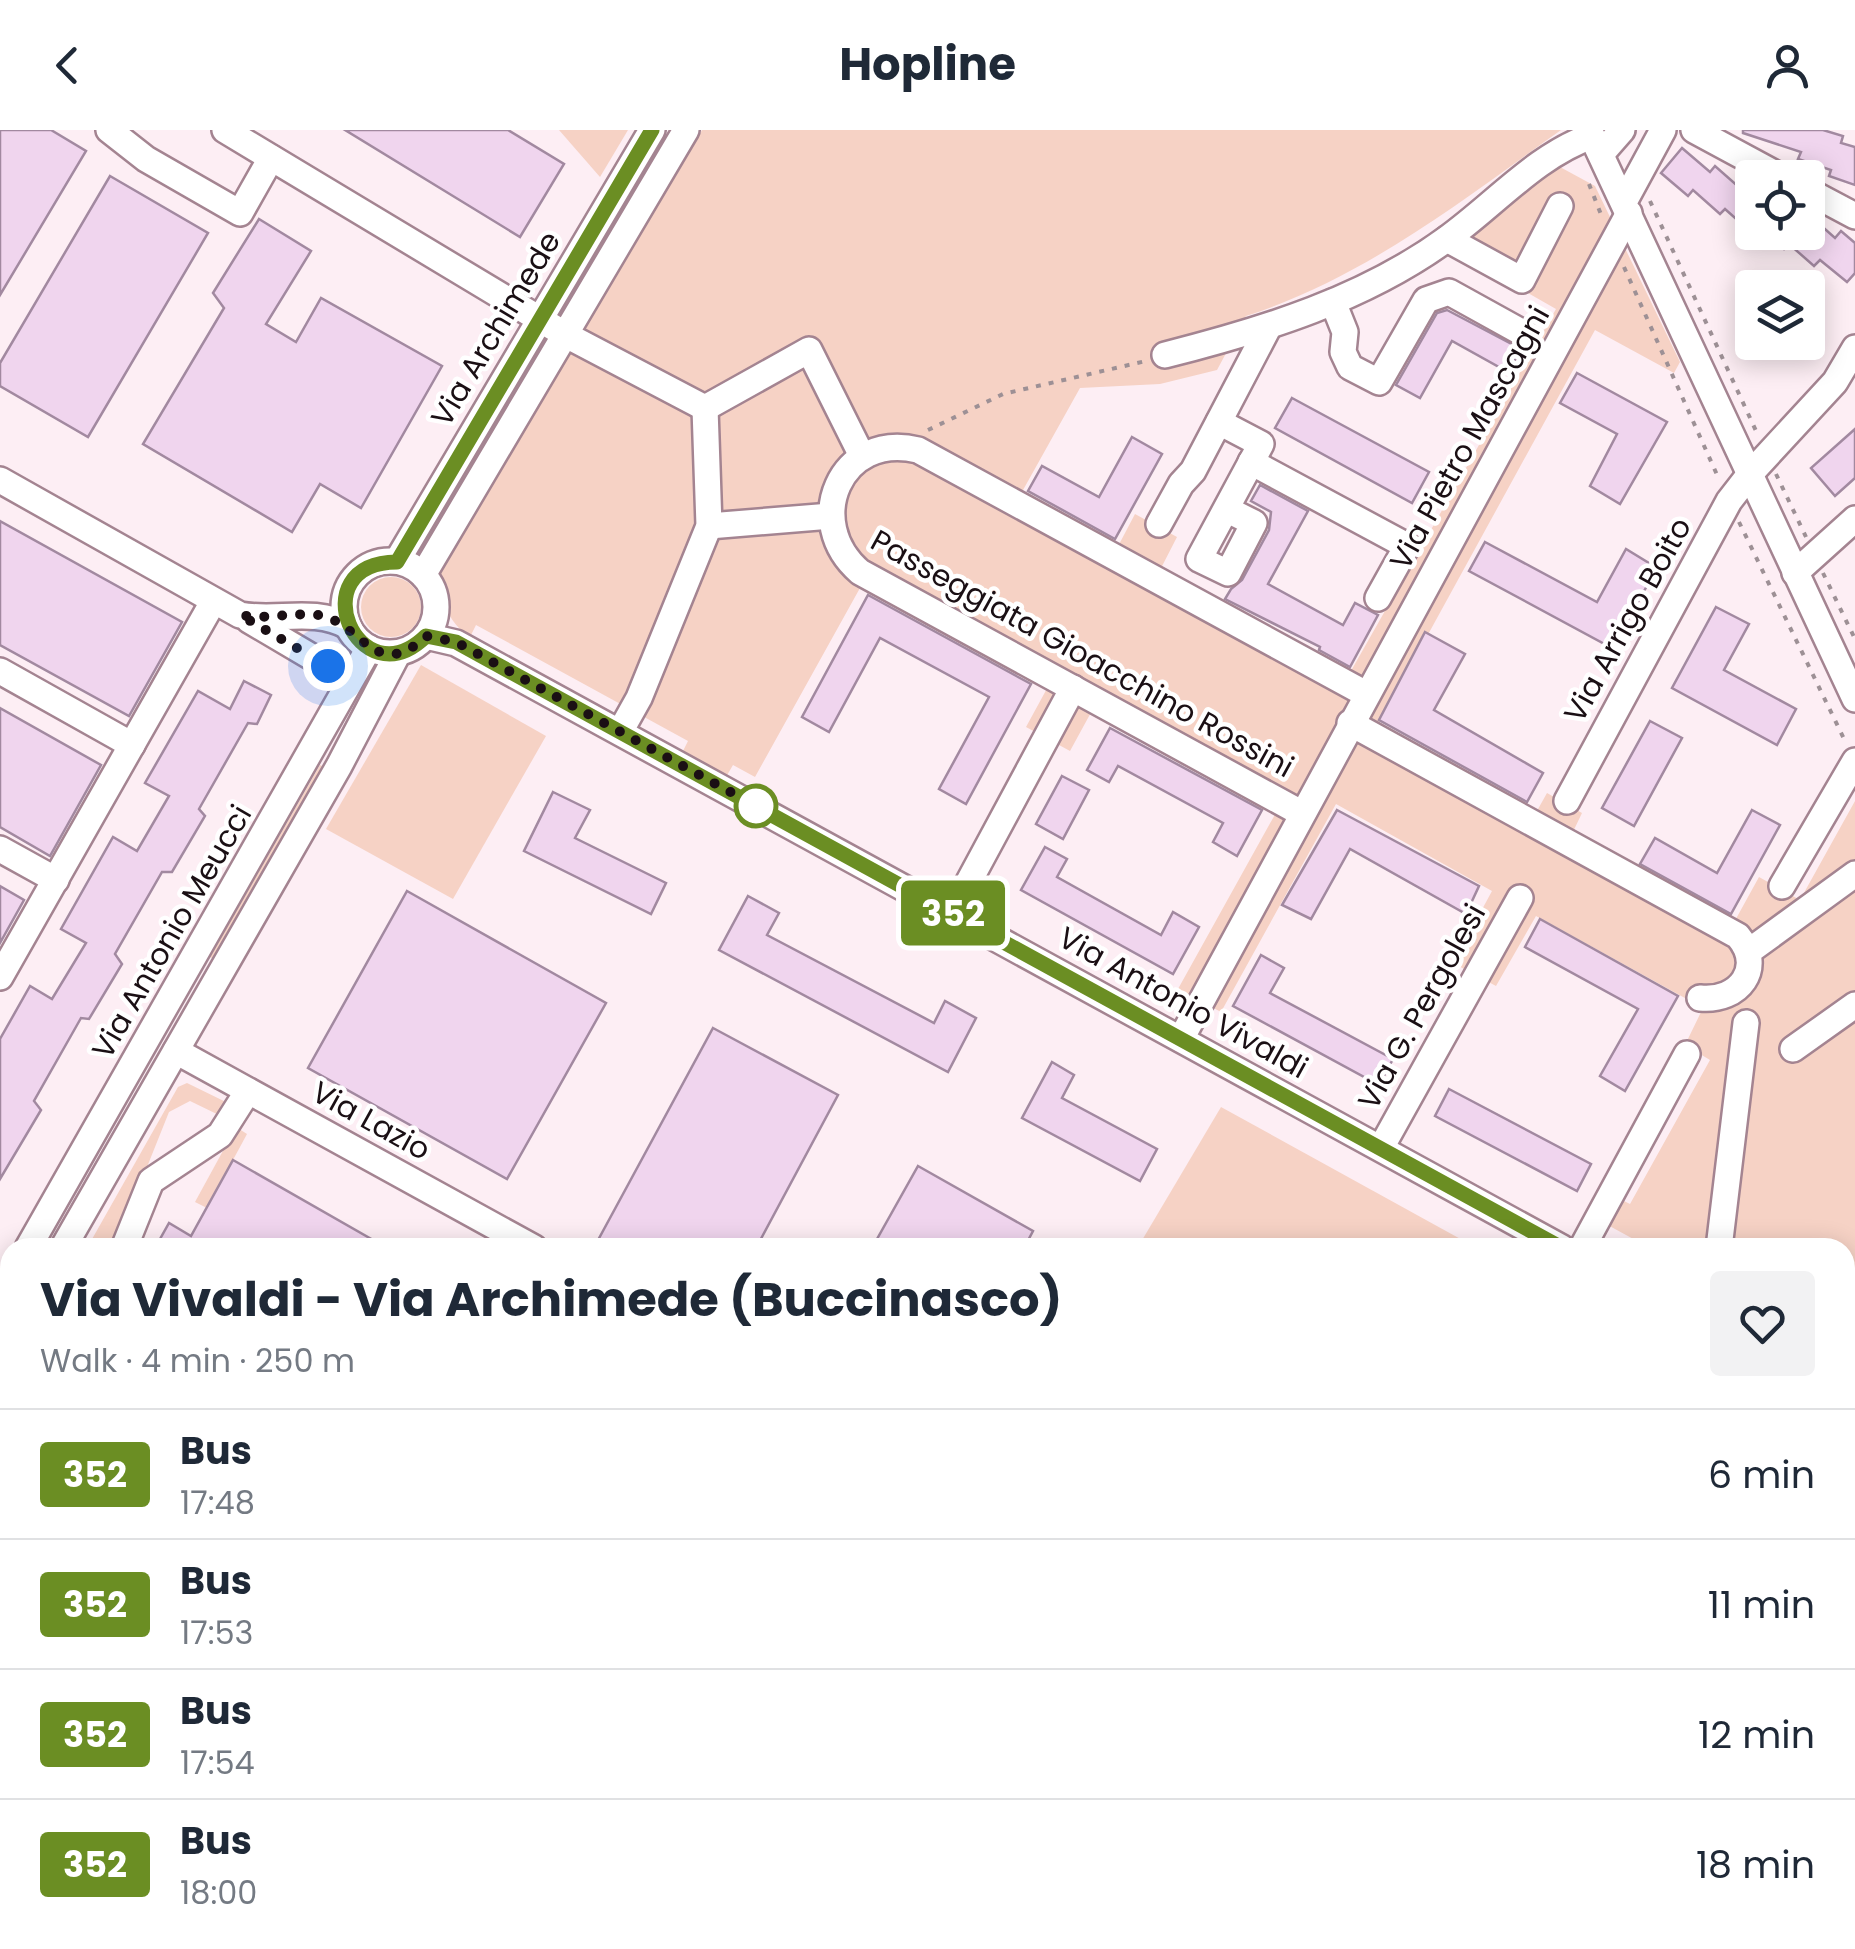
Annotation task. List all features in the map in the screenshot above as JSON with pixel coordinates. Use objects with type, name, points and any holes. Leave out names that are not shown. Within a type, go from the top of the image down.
[{"type":"street","points":[[225,130],[566,335],[705,408]]},
{"type":"street","name":"Via Archimede","points":[[397,562],[652,130]]},
{"type":"street","name":"Via Archimede","points":[[423,575],[686,130]]},
{"type":"street","points":[[1165,355],[1269,326],[1333,302],[1447,239],[1541,163],[1572,143],[1622,130]]},
{"type":"street","name":"Via Pietro Mascagni","points":[[1366,694],[1614,244],[1663,130]]},
{"type":"street","points":[[1694,130],[1750,160]]},
{"type":"street","points":[[124,135],[240,213],[271,158]]},
{"type":"street","points":[[1594,140],[1633,203],[1759,465],[1805,564],[1855,699]]},
{"type":"street","points":[[1825,200],[1855,216]]},
{"type":"street","points":[[1447,239],[1522,280],[1560,206]]},
{"type":"street","points":[[1333,302],[1345,332],[1343,352],[1350,367],[1379,382],[1426,300],[1449,292],[1523,333]]},
{"type":"street","points":[[1159,524],[1181,484],[1194,470],[1269,326]]},
{"type":"street","name":"Via Arrigo Boito","points":[[1566,801],[1729,502],[1835,382],[1855,348]]},
{"type":"street","points":[[705,408],[810,350],[862,456]]},
{"type":"street","points":[[620,732],[638,698],[709,526],[705,408]]},
{"type":"street","points":[[1219,422],[1261,444],[1226,509]]},
{"type":"street","points":[[709,526],[831,516],[838,486],[848,469],[862,456],[880,448],[901,446],[936,458],[1366,694]]},
{"type":"street","points":[[1251,462],[1407,546],[1378,598]]},
{"type":"street","points":[[0,480],[328,666]]},
{"type":"street","name":"Passeggiata Gioacchino Rossini","points":[[831,516],[836,545],[860,572],[1301,813],[1366,694]]},
{"type":"street","points":[[1805,564],[1855,520]]},
{"type":"street","points":[[300,614],[348,588],[368,566],[397,562],[423,575],[432,588],[436,603],[430,628],[408,650],[398,653],[369,648],[354,637],[348,626],[344,602],[348,588]]},
{"type":"street","points":[[0,977],[214,602]]},
{"type":"street","points":[[240,615],[264,619],[300,614],[334,618],[348,626]]},
{"type":"street","name":"Via Antonio Vivaldi","points":[[430,628],[1544,1238]]},
{"type":"street","name":"Via Antonio Meucci","points":[[34,1238],[369,648]]},
{"type":"street","name":"Via Antonio Meucci","points":[[69,1238],[339,766],[398,653]]},
{"type":"street","points":[[0,672],[132,746]]},
{"type":"street","points":[[952,913],[1073,688]]},
{"type":"street","points":[[1350,723],[1738,936],[1750,961],[1738,988],[1725,997],[1700,998]]},
{"type":"street","points":[[1782,886],[1855,761]]},
{"type":"street","points":[[1181,1039],[1301,813]]},
{"type":"street","points":[[0,848],[56,880]]},
{"type":"street","points":[[1748,952],[1852,885]]},
{"type":"street","name":"Via G. Pergolesi","points":[[1381,1148],[1520,898]]},
{"type":"street","points":[[1793,1049],[1855,1005]]},
{"type":"street","points":[[1720,1238],[1746,1023]]},
{"type":"street","name":"Via Lazio","points":[[176,1052],[516,1238]]},
{"type":"street","points":[[1587,1238],[1688,1054]]},
{"type":"street","points":[[128,1238],[151,1181],[220,1135],[248,1091]]},
{"type":"path","points":[[1586,177],[1729,502],[1855,761]]},
{"type":"path","points":[[1633,203],[1805,564],[1855,639]]},
{"type":"path","points":[[926,431],[1003,394],[1165,355]]},
{"type":"shaded area","points":[[559,130],[628,130],[600,177]]},
{"type":"shaded area","points":[[702,130],[1561,130],[1410,236],[1331,281],[1246,316],[1217,370],[1160,384],[1080,388],[1018,499],[1115,552],[1135,514],[1177,537],[1158,574],[1347,678],[1556,309],[1452,250],[1549,170],[1560,167],[1595,186],[1680,362],[1674,373],[1595,330],[1374,733],[1533,818],[1547,793],[1582,813],[1570,838],[1732,926],[1759,877],[1800,900],[1855,801],[1855,1238],[1632,1238],[1604,1223],[1618,1198],[1630,1204],[1710,1060],[1685,1045],[1703,1008],[1536,916],[1496,986],[1453,963],[1492,891],[1336,804],[1221,1012],[1178,989],[1278,809],[1094,707],[1070,751],[1026,727],[1050,683],[865,579],[755,777],[733,765],[726,777],[682,753],[688,741],[476,625],[470,637],[451,617],[439,573]]},
{"type":"shaded area","points":[[391,577],[412,586],[421,607],[412,628],[391,637],[370,628],[361,607],[370,586]]},
{"type":"shaded area","points":[[421,665],[546,736],[453,899],[326,829]]},
{"type":"shaded area","points":[[320,765],[324,767],[214,959],[210,957]]},
{"type":"shaded area","points":[[187,1083],[232,1105],[225,1118],[190,1101],[169,1112],[119,1238],[93,1238],[178,1087]]},
{"type":"shaded area","points":[[1221,1107],[1459,1238],[1143,1238]]},
{"type":"shaded area","points":[[236,1127],[247,1134],[207,1208],[195,1202]]},
{"type":"building","points":[[0,130],[51,130],[86,151],[0,295]]},
{"type":"building","points":[[345,130],[508,130],[564,164],[520,237]]},
{"type":"building","points":[[1823,130],[1843,136],[1841,143],[1855,147],[1855,185],[1829,176],[1831,170],[1825,168],[1825,160],[1801,160],[1801,152],[1743,133]]},
{"type":"building","points":[[1682,148],[1710,172],[1715,166],[1735,184],[1735,218],[1725,209],[1720,214],[1693,190],[1688,196],[1661,173]]},
{"type":"building","points":[[110,176],[208,233],[88,437],[0,386],[0,363]]},
{"type":"building","points":[[259,219],[311,251],[266,324],[296,342],[321,298],[442,366],[361,508],[320,484],[292,532],[143,444],[224,308],[213,293]]},
{"type":"building","points":[[1825,229],[1835,238],[1841,231],[1855,243],[1855,273],[1847,282],[1820,260],[1814,266],[1796,250],[1825,250]]},
{"type":"building","points":[[1447,310],[1521,349],[1508,372],[1452,341],[1420,398],[1396,385],[1437,313]]},
{"type":"building","points":[[1577,373],[1667,422],[1620,504],[1590,486],[1617,434],[1560,403]]},
{"type":"building","points":[[1292,398],[1429,472],[1412,503],[1275,428]]},
{"type":"building","points":[[1855,429],[1855,478],[1835,496],[1811,468]]},
{"type":"building","points":[[1132,437],[1162,454],[1115,539],[1028,491],[1042,466],[1099,497]]},
{"type":"building","points":[[1260,485],[1308,511],[1268,584],[1343,625],[1355,603],[1378,615],[1350,667],[1319,650],[1320,647],[1225,599],[1242,580],[1269,530],[1271,512],[1251,501]]},
{"type":"building","points":[[0,521],[182,622],[129,716],[0,645]]},
{"type":"building","points":[[1485,542],[1597,602],[1626,549],[1657,568],[1612,648],[1469,571]]},
{"type":"building","points":[[868,595],[1031,684],[966,804],[939,789],[989,697],[880,638],[829,732],[802,717]]},
{"type":"building","points":[[1716,607],[1749,624],[1724,670],[1796,709],[1777,745],[1672,688]]},
{"type":"building","points":[[1425,632],[1465,654],[1434,710],[1543,773],[1527,802],[1379,720]]},
{"type":"building","points":[[244,681],[271,695],[257,724],[248,723],[199,809],[205,816],[172,872],[162,872],[115,954],[122,964],[89,1019],[81,1018],[34,1101],[41,1110],[0,1179],[0,1039],[30,986],[52,999],[86,943],[61,929],[113,837],[137,851],[169,796],[145,783],[198,691],[230,709]]},
{"type":"building","points":[[0,708],[101,765],[50,856],[0,827]]},
{"type":"building","points":[[1650,721],[1682,738],[1634,826],[1602,808]]},
{"type":"building","points":[[1110,728],[1262,810],[1237,856],[1213,842],[1223,823],[1118,766],[1109,782],[1087,770]]},
{"type":"building","points":[[1062,776],[1089,790],[1063,839],[1036,824]]},
{"type":"building","points":[[553,792],[590,810],[575,838],[666,883],[651,914],[524,851]]},
{"type":"building","points":[[1337,810],[1479,886],[1466,914],[1350,849],[1311,919],[1282,905]]},
{"type":"building","points":[[1752,810],[1780,825],[1731,914],[1640,864],[1655,838],[1717,873]]},
{"type":"building","points":[[1045,847],[1067,859],[1057,877],[1161,935],[1173,912],[1199,927],[1173,974],[1021,890]]},
{"type":"building","points":[[0,886],[24,900],[0,943]]},
{"type":"building","points":[[407,891],[606,1003],[507,1179],[308,1068]]},
{"type":"building","points":[[748,896],[779,913],[767,935],[934,1023],[945,1001],[976,1018],[948,1072],[719,950]]},
{"type":"building","points":[[1540,919],[1678,996],[1625,1091],[1600,1076],[1638,1009],[1525,947]]},
{"type":"building","points":[[1261,955],[1284,968],[1270,993],[1393,1059],[1379,1085],[1233,1006]]},
{"type":"building","points":[[713,1028],[838,1095],[761,1238],[599,1238]]},
{"type":"building","points":[[1052,1062],[1074,1075],[1062,1098],[1157,1149],[1140,1181],[1022,1118]]},
{"type":"building","points":[[1449,1089],[1591,1164],[1577,1191],[1435,1116]]},
{"type":"building","points":[[233,1160],[370,1238],[161,1238],[169,1223],[191,1236]]},
{"type":"building","points":[[918,1166],[1033,1231],[1029,1238],[878,1238]]},
{"type":"bus line","name":"352","points":[[652,130],[397,562],[368,566],[348,588],[344,614],[354,637],[374,651],[386,653],[408,650],[426,636],[456,642],[1544,1238]]},
{"type":"route","points":[[328,666],[240,615],[264,619],[300,614],[334,618],[348,626],[364,645],[386,653],[408,650],[426,636],[456,642],[756,806]]}]
